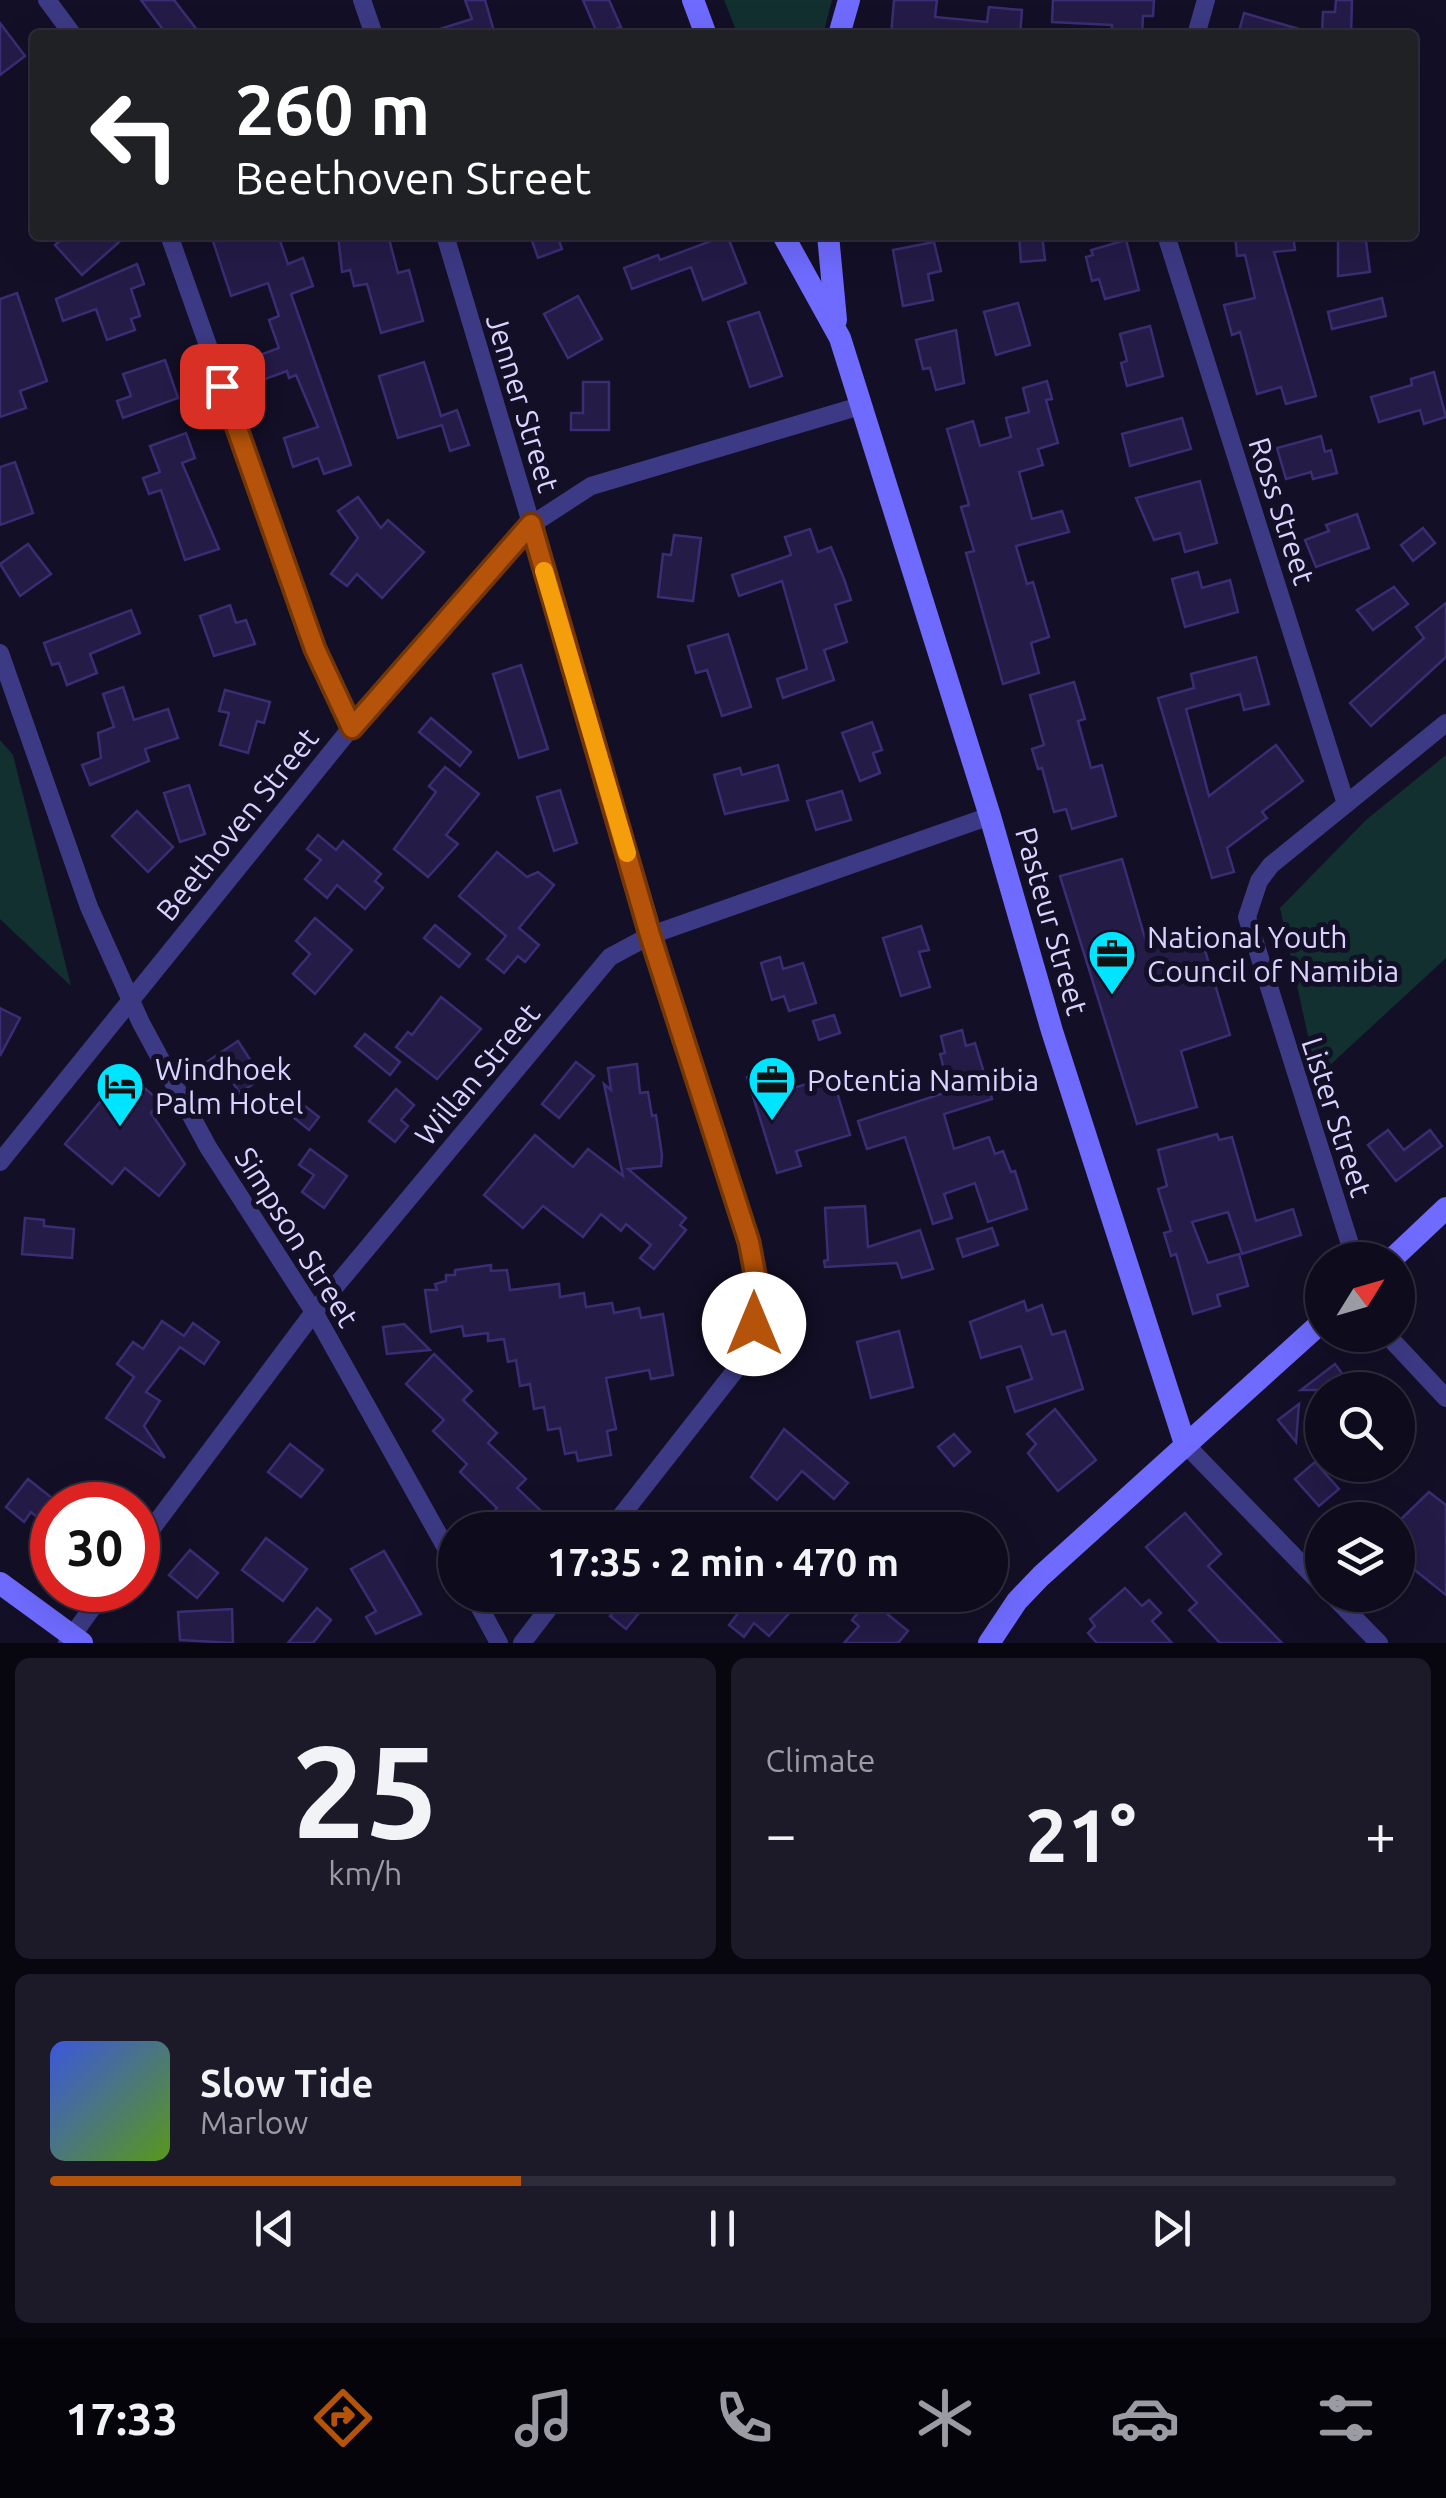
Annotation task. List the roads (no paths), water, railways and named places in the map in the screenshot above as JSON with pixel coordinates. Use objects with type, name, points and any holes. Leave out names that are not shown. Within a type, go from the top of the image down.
[{"type":"main road","points":[[693,0],[704,30]]},
{"type":"main road","points":[[840,30],[849,0]]},
{"type":"main road","name":"Pasteur Street","points":[[785,240],[840,338],[990,816],[1052,1031],[1186,1444]]},
{"type":"main road","points":[[829,240],[840,338]]},
{"type":"main road","points":[[1410,1242],[1446,1208]]},
{"type":"main road","points":[[989,1643],[1017,1601],[1041,1576],[1305,1337]]},
{"type":"main road","points":[[0,1584],[73,1641]]},
{"type":"street","points":[[47,0],[69,30]]},
{"type":"street","points":[[362,0],[372,30]]},
{"type":"street","points":[[1197,30],[1206,0]]},
{"type":"street","points":[[171,240],[315,649],[352,728]]},
{"type":"street","name":"Jenner Street","points":[[446,240],[650,935],[749,1242],[755,1274],[754,1324],[722,1391],[625,1512]]},
{"type":"street","name":"Ross Street","points":[[1168,240],[1346,804]]},
{"type":"street","name":"Beethoven Street","points":[[0,1162],[129,998],[352,728],[531,524],[591,486],[860,406]]},
{"type":"street","name":"Simpson Street","points":[[0,653],[4,676],[89,906],[129,998],[208,1147],[314,1312],[438,1534]]},
{"type":"street","name":"Lister Street","points":[[1349,1242],[1247,917],[1259,881],[1271,865],[1446,722]]},
{"type":"street","name":"Willan Street","points":[[160,1518],[314,1312],[610,957],[650,935],[990,816]]},
{"type":"street","points":[[1403,1352],[1446,1398]]},
{"type":"street","name":"Pasteur Street","points":[[1186,1444],[1305,1567]]},
{"type":"street","points":[[73,1641],[91,1612]]},
{"type":"street","points":[[482,1612],[500,1643]]},
{"type":"street","points":[[522,1643],[546,1612]]},
{"type":"street","points":[[1348,1612],[1378,1643]]},
{"type":"place","name":"National Youth Council of Namibia","points":[[1112,996]]},
{"type":"place","name":"Potentia Namibia","points":[[772,1122]]},
{"type":"place","name":"Windhoek Palm Hotel","points":[[120,1128]]}]
